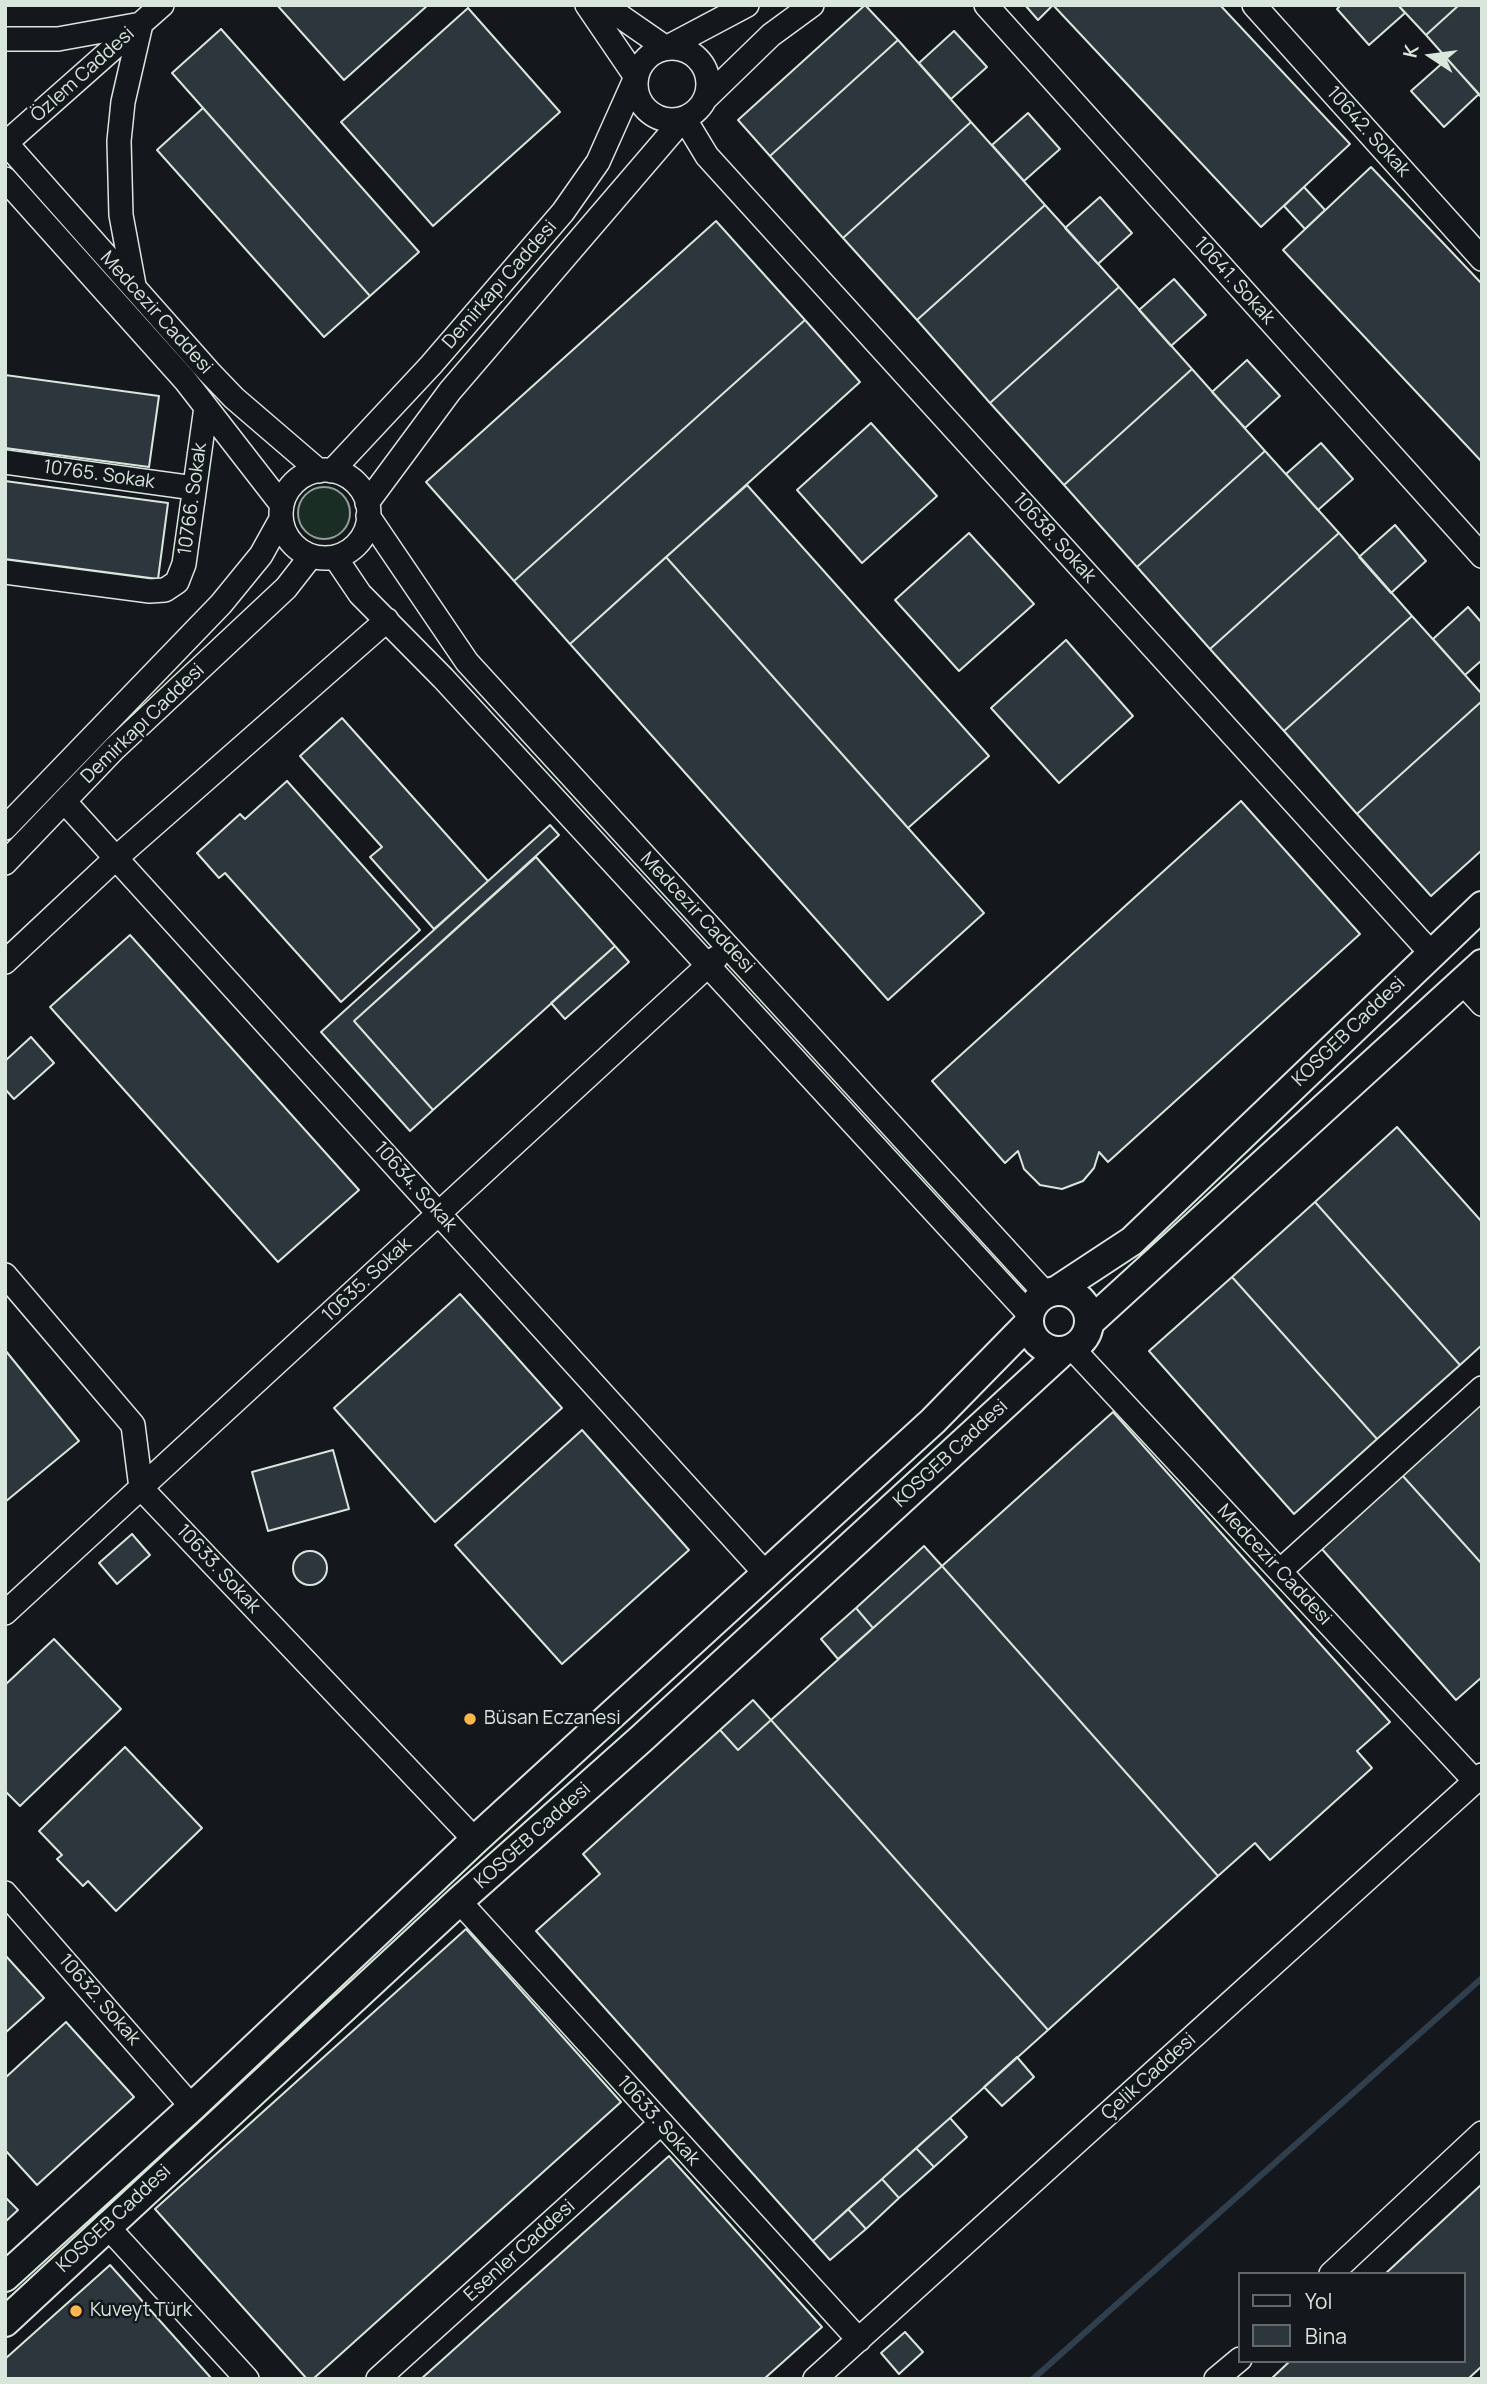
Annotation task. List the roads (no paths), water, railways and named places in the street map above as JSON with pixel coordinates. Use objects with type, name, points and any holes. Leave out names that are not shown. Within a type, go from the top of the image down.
[{"type":"main road","name":"KOSGEB Caddesi","points":[[5,2277],[192,2107],[475,1840],[933,1421],[1040,1305],[1132,1241],[1482,906]]},
{"type":"main road","name":"KOSGEB Caddesi","points":[[1090,1322],[1472,973]]},
{"type":"main road","points":[[1076,1296],[1088,1312],[1090,1322],[1085,1337],[1067,1350],[1043,1348],[1031,1333],[1040,1305],[1076,1296]]},
{"type":"main road","name":"KOSGEB Caddesi","points":[[5,2322],[106,2225],[458,1901],[641,1739],[1067,1350]]},
{"type":"street","name":"Özlem Caddesi","points":[[6,143],[162,5]]},
{"type":"street","points":[[587,5],[636,77],[639,99],[648,111],[669,120],[684,118],[696,110],[763,42],[812,5]]},
{"type":"street","points":[[604,5],[666,48],[685,50],[701,61],[708,80],[705,99]]},
{"type":"street","points":[[636,77],[643,61],[747,5]]},
{"type":"street","name":"10641. Sokak","points":[[986,5],[1482,556]]},
{"type":"street","name":"10642. Sokak","points":[[1254,5],[1482,259]]},
{"type":"street","points":[[5,39],[58,39],[141,24],[123,102],[119,141],[121,215],[134,288]]},
{"type":"street","name":"Demirkapı Caddesi","points":[[325,471],[431,365],[582,188],[612,137],[636,77]]},
{"type":"street","name":"Demirkapı Caddesi","points":[[368,509],[442,401],[684,118]]},
{"type":"street","name":"10638. Sokak","points":[[684,118],[707,156],[1432,953]]},
{"type":"street","name":"Medcezir Caddesi","points":[[6,143],[234,398],[325,471]]},
{"type":"street","name":"Medcezir Caddesi","points":[[5,179],[206,407],[281,512]]},
{"type":"street","name":"10766. Sokak","points":[[5,572],[150,591],[165,590],[177,582],[184,564],[206,407]]},
{"type":"street","name":"10765. Sokak","points":[[5,462],[194,488]]},
{"type":"street","points":[[325,471],[354,482],[368,509],[361,538],[345,553],[335,557],[311,556],[290,542],[281,512],[295,482],[325,471]]},
{"type":"street","name":"Medcezir Caddesi","points":[[368,509],[467,662],[728,947],[1040,1305]]},
{"type":"street","name":"Demirkapı Caddesi","points":[[5,828],[221,604],[261,555],[281,512]]},
{"type":"street","name":"Demirkapı Caddesi","points":[[5,863],[114,749],[286,588],[311,556]]},
{"type":"street","name":"Medcezir Caddesi","points":[[335,557],[360,594],[707,967],[1040,1305]]},
{"type":"street","points":[[5,962],[116,858],[387,620]]},
{"type":"street","name":"10634. Sokak","points":[[64,801],[766,1574]]},
{"type":"street","name":"10635. Sokak","points":[[5,1613],[728,947]]},
{"type":"street","points":[[1472,973],[1482,1004]]},
{"type":"street","points":[[5,1275],[133,1425],[141,1488]]},
{"type":"street","name":"Medcezir Caddesi","points":[[1067,1350],[1479,1778]]},
{"type":"street","points":[[1280,1571],[1482,1388]]},
{"type":"street","name":"10633. Sokak","points":[[141,1488],[475,1840]]},
{"type":"street","name":"Çelik Caddesi","points":[[816,2379],[1479,1778]]},
{"type":"street","name":"10632. Sokak","points":[[5,1893],[192,2107]]},
{"type":"street","name":"10633. Sokak","points":[[458,1901],[859,2340]]},
{"type":"street","name":"Esenler Caddesi","points":[[379,2379],[661,2123]]},
{"type":"street","points":[[1333,2272],[1482,2133]]},
{"type":"street","points":[[106,2225],[247,2379]]},
{"type":"street","points":[[1221,2378],[1238,2361]]},
{"type":"waterway","points":[[1033,2379],[1482,1978]]},
{"type":"place","name":"Büsan Eczanesi","points":[[470,1719]]},
{"type":"place","name":"Kuveyt Türk","points":[[76,2311]]}]
